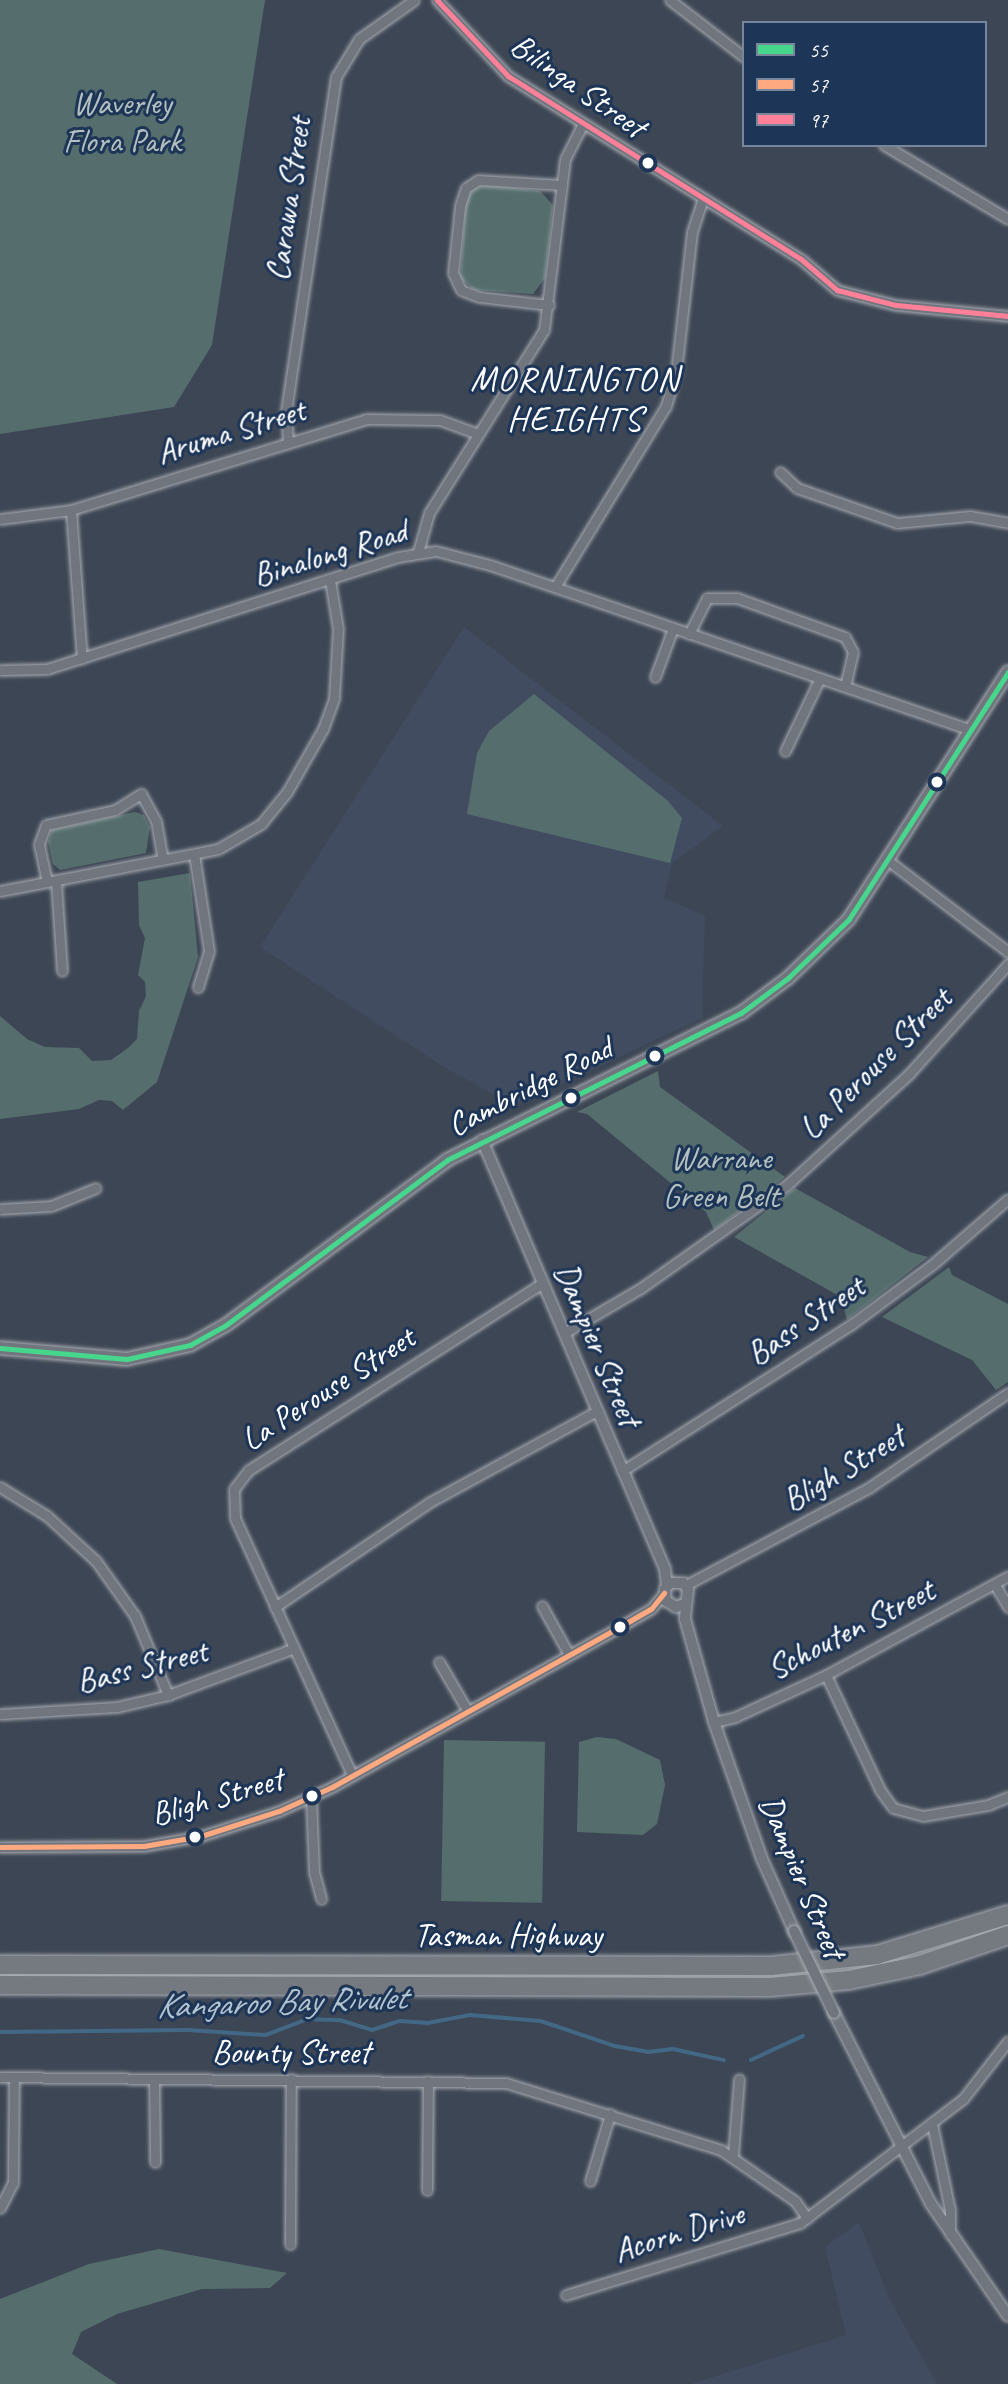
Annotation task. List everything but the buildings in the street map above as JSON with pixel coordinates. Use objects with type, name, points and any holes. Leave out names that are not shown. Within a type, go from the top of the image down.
[{"type":"highway","name":"Tasman Highway","points":[[0,1965],[771,1966],[877,1955],[1008,1915]]},
{"type":"highway","name":"Tasman Highway","points":[[0,1985],[771,1987],[849,1980],[908,1968],[1008,1935]]},
{"type":"main road","name":"Cambridge Road","points":[[0,1348],[127,1359],[190,1345],[226,1325],[425,1175],[482,1140],[741,1013],[788,978],[839,930],[890,862],[1008,672]]},
{"type":"street","name":"Carawa Street","points":[[288,441],[286,411],[336,77],[359,38],[414,0]]},
{"type":"street","name":"Bilinga Street","points":[[436,0],[508,76],[582,125],[703,198],[849,294],[896,305],[1008,316]]},
{"type":"street","points":[[670,0],[742,55]]},
{"type":"street","points":[[418,552],[429,513],[540,339],[549,304],[568,149],[582,125]]},
{"type":"street","points":[[887,147],[1008,219]]},
{"type":"street","points":[[549,304],[466,294],[454,280],[456,241],[461,199],[478,180],[562,185]]},
{"type":"street","points":[[555,587],[667,406],[678,354],[692,232],[703,198]]},
{"type":"street","name":"Aruma Street","points":[[0,519],[71,510],[288,441],[386,417],[440,420],[478,435]]},
{"type":"street","points":[[780,472],[797,488],[897,523],[970,516],[1008,523]]},
{"type":"street","points":[[71,510],[82,659]]},
{"type":"street","name":"Binalong Road","points":[[0,670],[47,668],[82,659],[418,552],[452,554],[971,730]]},
{"type":"street","points":[[0,891],[194,855],[232,844],[269,817],[323,729],[334,698],[338,664],[330,580]]},
{"type":"street","points":[[689,634],[708,598],[725,595],[750,603],[845,637],[853,652],[845,686]]},
{"type":"street","points":[[655,677],[673,628]]},
{"type":"street","points":[[785,751],[820,678]]},
{"type":"street","points":[[62,971],[51,881],[39,844],[46,825],[116,810],[141,794],[156,821],[163,859]]},
{"type":"street","points":[[194,855],[209,951],[198,987]]},
{"type":"street","points":[[890,862],[1008,952]]},
{"type":"street","name":"La Perouse Street","points":[[564,1333],[641,1288],[787,1185],[909,1074],[1008,964]]},
{"type":"street","points":[[202,977],[214,981]]},
{"type":"street","name":"Dampier Street","points":[[482,1140],[665,1570],[672,1599],[685,1619],[714,1722],[762,1859],[794,1931],[900,2145],[950,2235],[1008,2316]]},
{"type":"street","points":[[0,1209],[51,1206],[96,1188]]},
{"type":"street","name":"Bass Street","points":[[622,1471],[852,1324],[933,1264],[1008,1199]]},
{"type":"street","name":"La Perouse Street","points":[[352,1775],[292,1649],[233,1512],[232,1495],[242,1476],[543,1283]]},
{"type":"street","name":"Bligh Street","points":[[685,1587],[870,1487],[1008,1393]]},
{"type":"street","points":[[275,1607],[422,1507],[597,1411]]},
{"type":"street","points":[[0,1487],[47,1516],[96,1561],[135,1616],[167,1695]]},
{"type":"street","points":[[665,1570],[685,1587]]},
{"type":"street","name":"Schouten Street","points":[[714,1722],[735,1717],[826,1675],[1008,1576]]},
{"type":"street","points":[[995,1585],[1008,1607]]},
{"type":"street","points":[[672,1599],[685,1587]]},
{"type":"street","points":[[672,1599],[685,1587]]},
{"type":"street","name":"Bligh Street","points":[[0,1847],[113,1848],[174,1842],[233,1827],[312,1797],[568,1653],[672,1599]]},
{"type":"street","points":[[542,1606],[568,1653]]},
{"type":"street","name":"Bass Street","points":[[0,1714],[84,1713],[167,1695],[292,1649]]},
{"type":"street","points":[[439,1662],[467,1710]]},
{"type":"street","points":[[826,1675],[878,1786],[893,1808],[923,1816],[988,1805],[1008,1797]]},
{"type":"street","points":[[312,1797],[314,1872],[321,1899]]},
{"type":"street","points":[[807,2218],[968,2094],[1008,2041]]},
{"type":"street","name":"Bounty Street","points":[[0,2077],[506,2083],[733,2155],[795,2202],[807,2218]]},
{"type":"street","points":[[0,2208],[13,2183],[14,2077]]},
{"type":"street","points":[[154,2079],[155,2162]]},
{"type":"street","points":[[290,2244],[291,2080]]},
{"type":"street","points":[[733,2155],[739,2080]]},
{"type":"street","points":[[427,2190],[428,2081]]},
{"type":"street","points":[[590,2181],[610,2114]]},
{"type":"street","points":[[932,2124],[950,2210],[950,2235]]},
{"type":"street","name":"Acorn Drive","points":[[566,2295],[807,2218]]},
{"type":"shaded area","points":[[464,627],[723,826],[672,863],[664,898],[705,916],[702,1018],[515,1106],[447,1069],[260,947]]},
{"type":"shaded area","points":[[859,2222],[889,2298],[937,2384],[691,2384],[846,2335],[825,2247]]},
{"type":"green space","name":"Waverley Flora Park","points":[[0,0],[265,0],[212,345],[174,407],[0,434]]},
{"type":"green space","points":[[486,185],[540,191],[553,205],[545,278],[533,294],[474,290],[460,278],[466,201],[473,189]]},
{"type":"green space","points":[[534,694],[668,801],[682,818],[670,863],[467,814],[477,753],[489,731]]},
{"type":"green space","points":[[135,812],[144,815],[150,827],[146,853],[60,870],[53,864],[48,842],[52,830]]},
{"type":"green space","points":[[190,873],[198,957],[157,1082],[123,1110],[112,1101],[99,1100],[79,1109],[0,1119],[0,1016],[27,1039],[45,1047],[79,1048],[92,1061],[111,1060],[128,1048],[137,1039],[139,1011],[146,996],[145,982],[138,975],[145,938],[139,925],[138,882]]},
{"type":"green space","name":"Warrane Green Belt","points":[[658,1071],[660,1087],[785,1177],[714,1230],[706,1212],[587,1114],[577,1112]]},
{"type":"green space","name":"Warrane Green Belt","points":[[795,1188],[910,1252],[928,1257],[847,1320],[841,1297],[734,1237]]},
{"type":"green space","points":[[949,1267],[952,1275],[1008,1304],[1008,1382],[996,1390],[972,1360],[882,1317]]},
{"type":"green space","points":[[597,1737],[616,1739],[660,1760],[665,1785],[657,1824],[643,1835],[577,1832],[579,1742]]},
{"type":"green space","points":[[444,1740],[545,1742],[542,1903],[441,1901]]},
{"type":"green space","points":[[159,2249],[287,2273],[270,2288],[202,2289],[117,2314],[81,2332],[72,2354],[117,2384],[0,2384],[0,2299],[89,2264]]},
{"type":"waterway","name":"Kangaroo Bay Rivulet","points":[[0,2032],[188,2030],[266,2035],[308,2019],[340,2020],[372,2030],[400,2021],[428,2023],[470,2015],[541,2021],[615,2046],[648,2052],[673,2049],[724,2060]]},
{"type":"waterway","name":"Kangaroo Bay Rivulet","points":[[751,2060],[803,2036]]},
{"type":"transit line","name":"97","points":[[437,0],[508,76],[801,259],[837,290],[896,305],[1008,316]]},
{"type":"transit line","name":"55","points":[[0,1348],[127,1359],[190,1345],[226,1325],[447,1160],[741,1013],[788,978],[849,919],[1008,672]]},
{"type":"transit line","name":"57","points":[[0,1847],[144,1846],[201,1836],[279,1811],[332,1787],[621,1626],[651,1609],[664,1593]]},
{"type":"district","name":"MORNINGTON HEIGHTS","points":[[575,399]]}]
